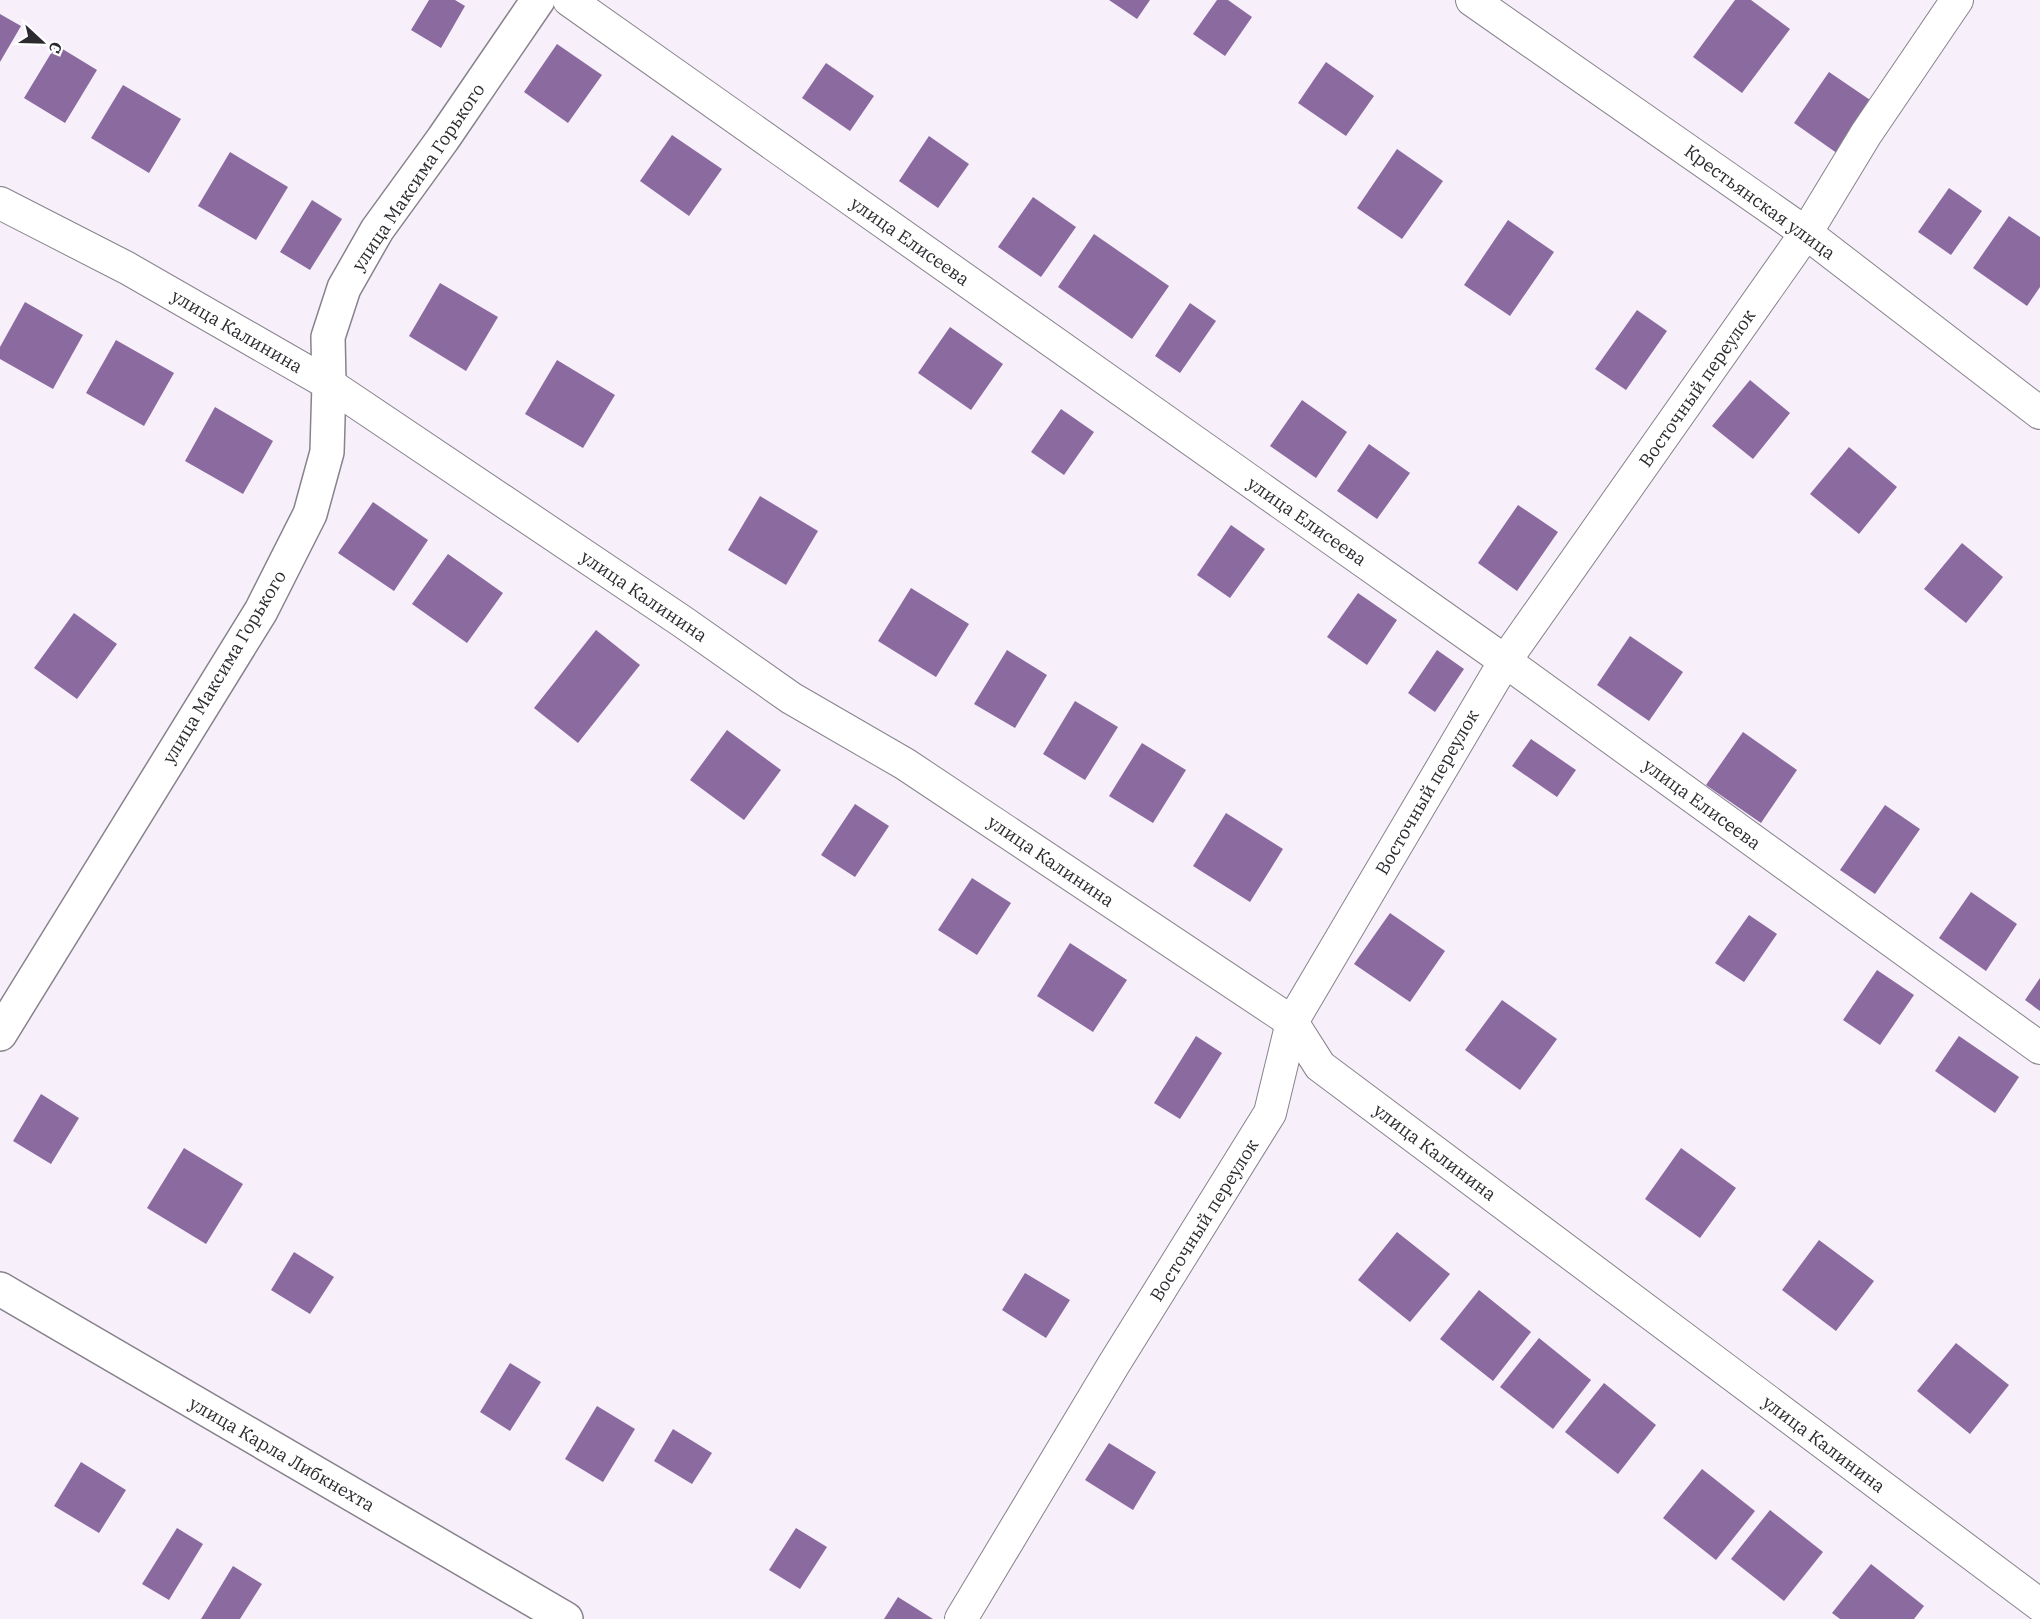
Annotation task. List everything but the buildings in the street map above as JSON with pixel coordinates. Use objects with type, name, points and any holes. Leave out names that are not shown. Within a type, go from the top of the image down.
[{"type":"street","name":"улица Максима Горького","points":[[0,1034],[261,610],[310,514],[327,453],[328,337],[344,288],[377,230],[443,139],[538,0]]},
{"type":"street","name":"улица Елисеева","points":[[568,0],[1504,661],[2040,1048]]},
{"type":"street","name":"Крестьянская улица","points":[[1472,0],[1806,233],[2040,413]]},
{"type":"street","name":"Восточный переулок","points":[[961,1619],[1114,1364],[1270,1113],[1292,1022],[1504,661],[1806,233],[1866,134],[1957,0]]},
{"type":"street","name":"улица Калинина","points":[[0,203],[127,268],[329,384],[683,622],[791,698],[905,764],[1292,1022],[1320,1066],[2040,1605]]},
{"type":"street","name":"улица Карла Либкнехта","points":[[0,1289],[566,1619]]}]
